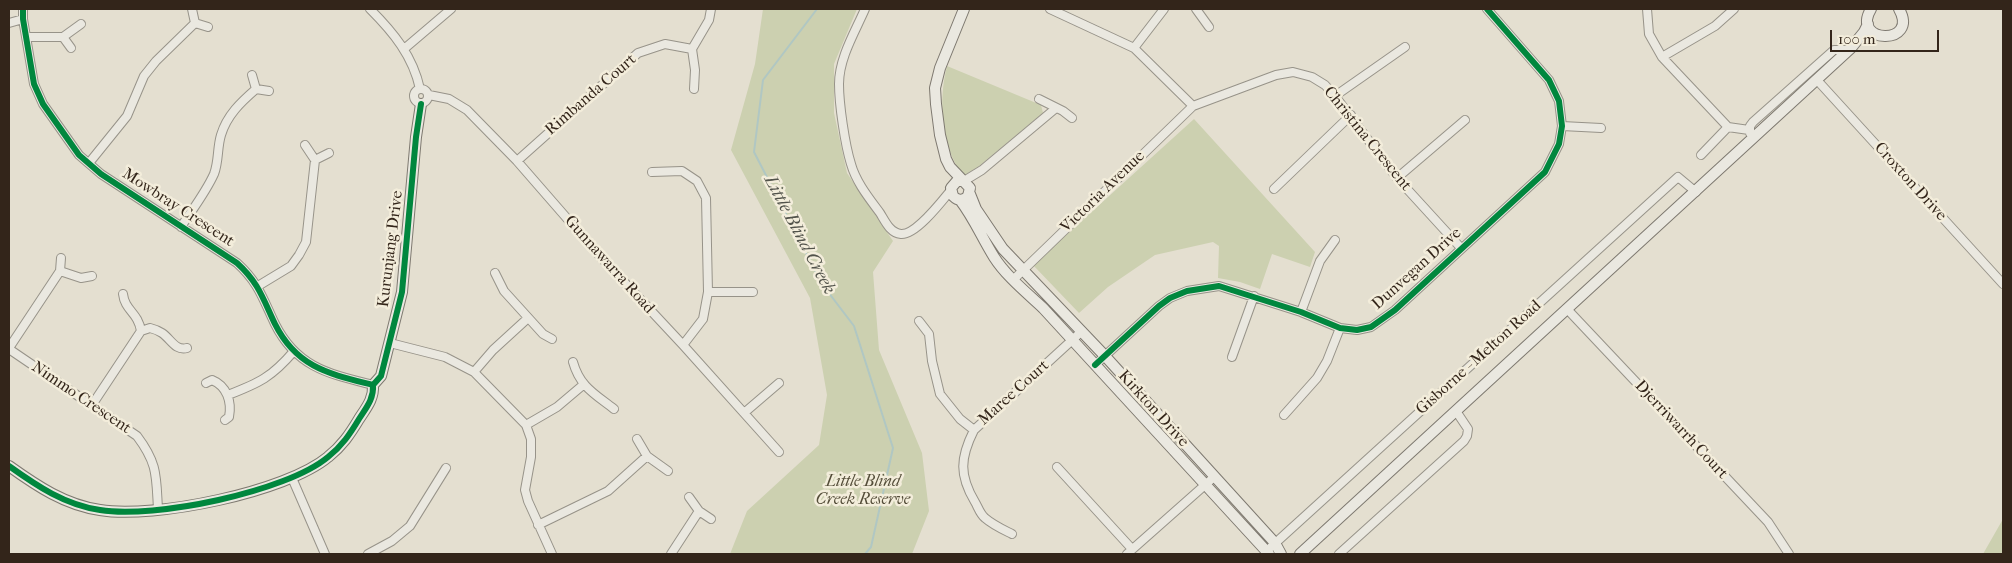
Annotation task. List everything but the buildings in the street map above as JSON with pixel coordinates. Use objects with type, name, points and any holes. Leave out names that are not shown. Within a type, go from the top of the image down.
[{"type":"street","name":"Mowbray Crescent","points":[[23,9],[34,84],[43,104],[70,144],[101,174],[237,263],[258,286],[276,326],[294,350],[306,361],[320,370],[373,385]]},
{"type":"street","points":[[192,9],[194,23]]},
{"type":"street","points":[[370,9],[393,33],[404,49],[418,78],[420,89]]},
{"type":"street","points":[[404,49],[450,9]]},
{"type":"street","points":[[694,89],[695,70],[692,49],[709,20],[711,9]]},
{"type":"street","points":[[865,9],[843,60],[839,83],[841,112],[851,164],[864,190],[891,230],[901,234],[910,231],[937,209],[954,183],[963,181],[982,170],[1056,108]]},
{"type":"street","points":[[960,200],[953,196],[951,189],[950,167],[940,135],[935,88],[947,50],[964,9]]},
{"type":"street","points":[[1053,9],[1134,48],[1193,106]]},
{"type":"street","points":[[1134,48],[1164,9]]},
{"type":"street","points":[[1196,9],[1209,27]]},
{"type":"street","name":"Dunvegan Drive","points":[[1096,365],[1170,298],[1187,292],[1219,286],[1302,312],[1340,328],[1357,330],[1371,327],[1395,310],[1545,172],[1559,144],[1562,126],[1559,100],[1549,80],[1486,9]]},
{"type":"street","points":[[1647,9],[1649,34],[1662,57],[1728,128],[1751,135]]},
{"type":"street","points":[[1662,57],[1715,26],[1734,9]]},
{"type":"street","points":[[1899,9],[1903,21]]},
{"type":"street","points":[[1903,21],[1911,9]]},
{"type":"street","points":[[1868,10],[1868,24],[1874,33],[1882,37]]},
{"type":"street","points":[[9,23],[24,20]]},
{"type":"street","name":"Gisborne - Melton Road","points":[[1751,135],[1753,122],[1834,50],[1850,49],[1867,40],[1894,34],[1900,28],[1903,21]]},
{"type":"street","points":[[194,23],[208,27]]},
{"type":"street","points":[[89,163],[127,116],[144,76],[156,61],[194,23]]},
{"type":"street","points":[[26,37],[63,37],[81,24]]},
{"type":"street","name":"Gisborne - Melton Road","points":[[1300,554],[1696,192],[1751,135],[1817,80],[1850,49],[1868,24]]},
{"type":"street","points":[[63,37],[71,48]]},
{"type":"street","name":"Rimbanda Court","points":[[517,161],[638,53],[665,44],[692,49]]},
{"type":"street","points":[[1335,96],[1405,47]]},
{"type":"street","name":"Christina Crescent","points":[[1193,106],[1276,75],[1293,72],[1312,77],[1325,84],[1351,115],[1397,178],[1461,248]]},
{"type":"street","points":[[252,75],[256,89]]},
{"type":"street","name":"Croxton Drive","points":[[1817,80],[2003,284]]},
{"type":"street","points":[[181,227],[214,174],[219,156],[221,136],[227,120],[237,105],[256,89],[269,91]]},
{"type":"street","points":[[420,89],[427,91],[429,95],[426,102],[421,104],[416,102],[414,95],[420,89]]},
{"type":"street","name":"Gunnawarra Road","points":[[429,95],[449,99],[467,110],[517,161],[598,254],[683,345],[778,452]]},
{"type":"street","points":[[1039,99],[1072,118]]},
{"type":"street","name":"Kurunjang Drive","points":[[9,466],[39,487],[72,504],[122,513],[193,506],[248,492],[292,478],[327,458],[347,440],[374,395],[373,385],[382,376],[402,292],[416,137],[421,104]]},
{"type":"street","name":"Victoria Avenue","points":[[1014,279],[1193,106]]},
{"type":"street","points":[[1274,189],[1351,115]]},
{"type":"street","points":[[1397,178],[1465,120]]},
{"type":"street","points":[[1562,126],[1601,128]]},
{"type":"street","points":[[1701,155],[1728,128]]},
{"type":"street","points":[[258,286],[291,266],[300,255],[306,242],[315,160],[305,145]]},
{"type":"street","points":[[315,160],[330,153]]},
{"type":"street","points":[[950,167],[969,185],[970,192]]},
{"type":"street","points":[[937,209],[966,198],[982,170]]},
{"type":"street","points":[[652,172],[682,171],[697,181],[706,198],[708,292],[703,319],[683,345]]},
{"type":"street","name":"Gisborne - Melton Road","points":[[1266,554],[1275,543],[1678,177],[1696,192]]},
{"type":"street","name":"Kirkton Drive","points":[[970,192],[976,209],[1004,250],[1105,356],[1275,543],[1281,554]]},
{"type":"street","name":"Kirkton Drive","points":[[960,200],[971,213],[995,258],[1096,365],[1266,554]]},
{"type":"street","points":[[1302,312],[1320,261],[1334,240]]},
{"type":"street","points":[[9,348],[60,271],[61,258]]},
{"type":"street","points":[[60,271],[81,278],[92,276]]},
{"type":"street","points":[[495,273],[504,291],[542,334],[552,339]]},
{"type":"street","points":[[708,292],[753,292]]},
{"type":"street","points":[[123,294],[124,302],[140,320],[141,331]]},
{"type":"street","points":[[1232,357],[1254,296]]},
{"type":"street","name":"Djerriwarrh Court","points":[[1567,309],[1768,522],[1790,554]]},
{"type":"street","points":[[474,372],[493,350],[528,318]]},
{"type":"street","points":[[919,321],[929,334],[932,361],[940,394],[960,419],[974,430]]},
{"type":"street","points":[[92,405],[141,331],[150,328],[162,333],[177,347],[187,348]]},
{"type":"street","points":[[1284,415],[1317,378],[1327,361],[1340,328]]},
{"type":"street","name":"Maree Court","points":[[1012,534],[997,527],[983,517],[966,486],[963,466],[967,443],[974,430],[1082,331]]},
{"type":"street","points":[[390,343],[445,357],[474,372],[526,425],[531,439],[531,457],[525,490],[528,501],[552,554]]},
{"type":"street","name":"Nimmo Crescent","points":[[9,348],[137,436],[149,452],[155,469],[158,509]]},
{"type":"street","points":[[228,395],[259,383],[276,370],[294,350]]},
{"type":"street","points":[[573,362],[576,374],[583,385],[614,409]]},
{"type":"street","points":[[206,383],[212,380],[217,382],[228,395],[231,408],[229,417],[225,420]]},
{"type":"street","points":[[744,413],[779,383]]},
{"type":"street","points":[[526,425],[557,407],[583,385]]},
{"type":"street","name":"Gisborne - Melton Road","points":[[1339,554],[1464,441],[1468,429],[1456,411]]},
{"type":"street","points":[[637,439],[647,456],[668,471]]},
{"type":"street","points":[[538,524],[608,491],[647,456]]},
{"type":"street","points":[[1057,467],[1130,552],[1214,476]]},
{"type":"street","points":[[368,554],[392,541],[410,526],[446,468]]},
{"type":"street","points":[[292,478],[325,554]]},
{"type":"street","points":[[690,497],[699,511],[712,519]]},
{"type":"street","points":[[671,554],[699,511]]},
{"type":"green space","name":"Little Blind Creek Reserve","points":[[763,9],[857,9],[834,64],[834,113],[847,173],[893,241],[873,272],[879,350],[922,453],[929,511],[912,554],[730,554],[747,511],[819,445],[827,395],[810,298],[731,150],[755,64]]},
{"type":"green space","points":[[947,66],[1041,105],[1043,113],[978,167],[963,176],[950,151],[943,123],[942,108]]},
{"type":"green space","points":[[1194,119],[1315,252],[1310,267],[1272,254],[1260,289],[1240,282],[1218,278],[1219,246],[1213,242],[1155,255],[1108,287],[1079,313],[1033,265]]},
{"type":"green space","points":[[2003,519],[2003,554],[1983,554]]},
{"type":"waterway","name":"Little Blind Creek","points":[[817,9],[763,80],[754,152],[822,284],[854,326],[893,448],[871,547],[865,554]]},
{"type":"cycle path","points":[[23,9],[34,84],[43,104],[79,155],[101,174],[237,263],[256,284],[284,339],[304,360],[329,372],[373,385]]},
{"type":"cycle path","points":[[1095,365],[1159,306],[1170,298],[1187,291],[1219,286],[1301,312],[1340,328],[1357,330],[1371,327],[1395,310],[1545,172],[1559,144],[1562,126],[1559,101],[1549,80],[1487,9]]},
{"type":"cycle path","points":[[9,466],[52,494],[75,504],[100,510],[124,512],[185,506],[252,492],[308,470],[333,453],[349,435],[367,407],[371,399],[373,385],[381,376],[402,292],[416,137],[421,104]]}]
